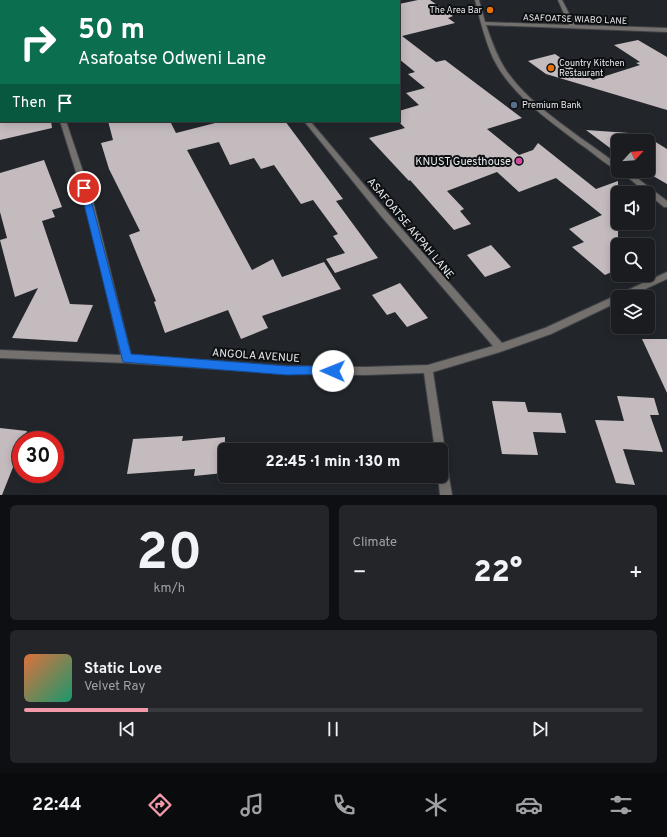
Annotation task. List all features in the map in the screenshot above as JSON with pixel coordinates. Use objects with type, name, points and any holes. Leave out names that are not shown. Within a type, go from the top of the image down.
[{"type":"street","points":[[477,0],[483,23],[494,51],[507,76],[543,110],[611,163]]},
{"type":"street","points":[[560,0],[573,27]]},
{"type":"street","name":"ASAFOATSE WIABO LANE","points":[[483,23],[666,31]]},
{"type":"street","points":[[63,122],[88,201],[127,359]]},
{"type":"street","name":"ASAFOATSE AKPAH LANE","points":[[308,122],[384,214],[500,348]]},
{"type":"street","points":[[631,178],[667,205]]},
{"type":"street","name":"ANGOLA AVENUE","points":[[634,290],[667,275]]},
{"type":"street","name":"ANGOLA AVENUE","points":[[0,354],[127,359],[287,370],[365,371],[428,369],[500,348],[548,331],[611,301]]},
{"type":"street","points":[[428,369],[439,443]]},
{"type":"street","points":[[444,483],[446,495]]},
{"type":"building","points":[[418,0],[430,0],[453,16],[448,18],[455,23],[402,36],[436,62],[445,60],[522,118],[487,129],[519,155],[533,150],[538,143],[596,189],[618,181],[618,186],[611,186],[611,230],[618,230],[618,238],[611,238],[611,272],[605,275],[572,247],[584,242],[569,229],[602,215],[556,178],[519,192],[497,172],[447,191],[464,209],[460,211],[471,224],[454,230],[410,180],[409,181],[369,138],[405,128],[399,122],[400,111],[419,105],[406,93],[425,88],[408,74],[415,72],[400,60],[400,4]]},
{"type":"building","points":[[638,40],[667,57],[667,110],[546,74],[528,61],[555,54],[593,80],[640,65],[636,63],[640,62],[614,45]]},
{"type":"building","points":[[0,122],[51,122],[52,128],[0,140]]},
{"type":"building","points":[[108,122],[170,122],[176,133],[219,122],[286,122],[343,199],[336,201],[378,258],[335,273],[326,259],[345,253],[333,236],[338,234],[313,200],[301,204],[274,165],[261,169],[254,158],[230,165],[219,142],[187,150],[252,270],[273,259],[282,277],[324,262],[341,289],[262,316],[268,328],[241,339],[228,310],[165,333],[154,302],[156,301],[129,235],[140,231],[109,169],[101,143],[113,140]]},
{"type":"building","points":[[586,130],[630,134],[611,134],[611,149]]},
{"type":"building","points":[[655,142],[667,149],[667,184],[655,177]]},
{"type":"building","points":[[44,160],[62,207],[52,210],[55,217],[42,221],[70,304],[93,305],[77,342],[12,338],[38,288],[15,297],[0,240],[7,238],[0,212],[0,173]]},
{"type":"building","points":[[491,245],[511,267],[485,277],[467,255]]},
{"type":"building","points":[[400,283],[428,318],[407,327],[395,312],[387,315],[372,295]]},
{"type":"building","points":[[642,339],[667,339],[667,393]]},
{"type":"building","points":[[617,396],[654,398],[659,415],[650,415],[663,452],[623,449],[635,485],[616,483],[595,420],[624,421]]},
{"type":"building","points":[[492,401],[525,402],[528,412],[561,413],[566,433],[533,432],[538,455],[502,454]]},
{"type":"building","points":[[0,428],[27,431],[12,431],[12,470],[2,495],[0,495]]},
{"type":"building","points":[[183,436],[182,441],[225,437],[225,443],[218,443],[218,474],[194,476],[195,469],[127,474],[133,439]]},
{"type":"place","name":"The Area Bar","points":[[490,10]]},
{"type":"place","name":"Country Kitchen Restaurant","points":[[551,68]]},
{"type":"place","name":"Premium Bank","points":[[514,105]]},
{"type":"place","name":"KNUST Guesthouse","points":[[519,161]]},
{"type":"route","points":[[84,188],[127,359],[287,370],[333,371]]}]
